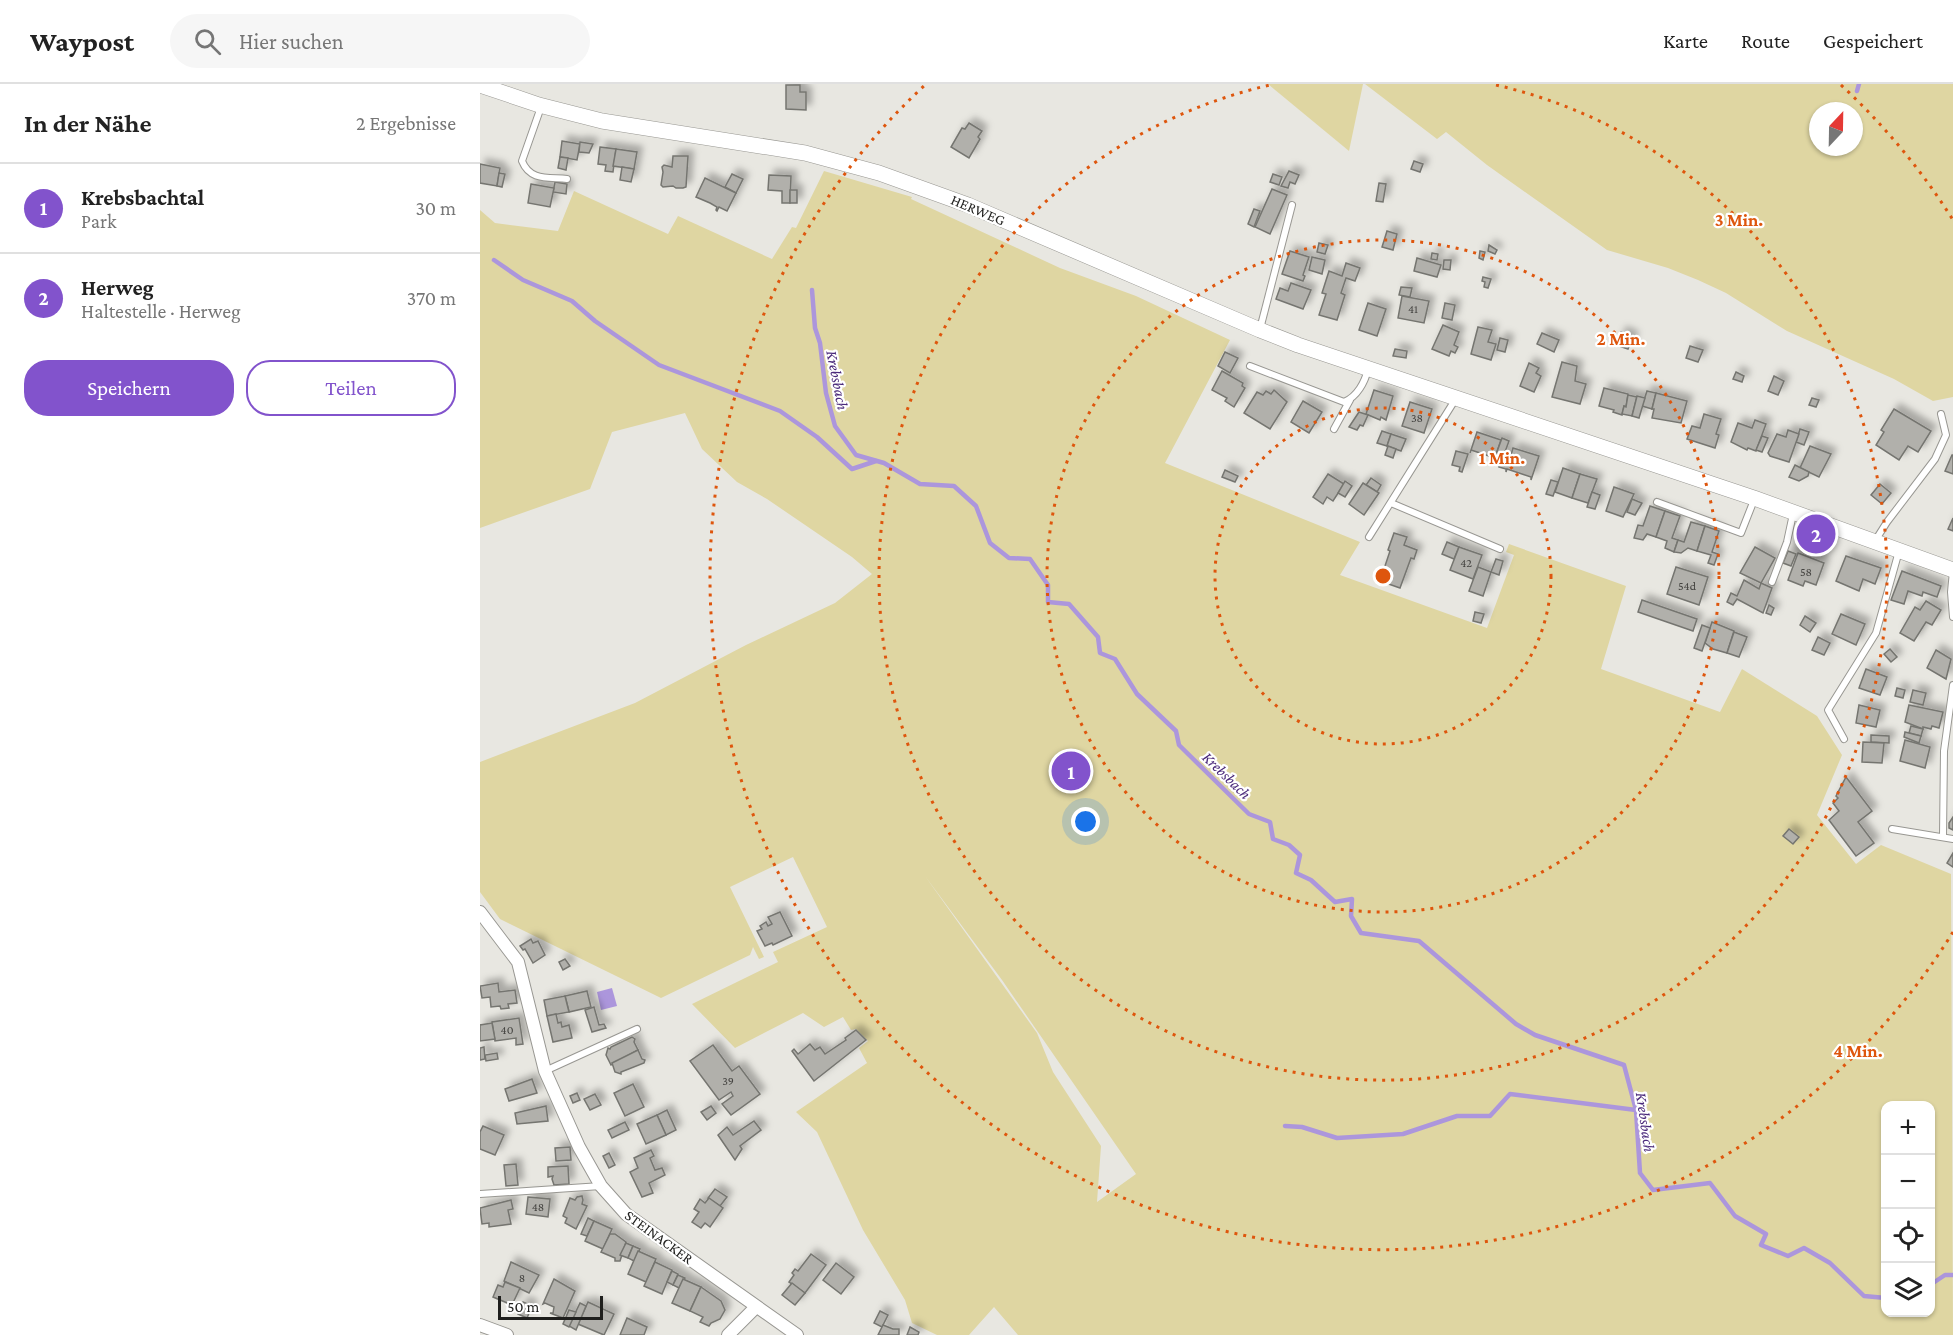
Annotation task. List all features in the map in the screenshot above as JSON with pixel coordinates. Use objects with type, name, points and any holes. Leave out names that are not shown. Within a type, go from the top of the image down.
[{"type":"street","name":"HERWEG","points":[[480,85],[542,106],[602,121],[805,153],[879,173],[968,205],[1260,330],[1754,498],[1953,570]]},
{"type":"street","name":"STEINACKER","points":[[480,912],[518,962],[545,1071],[579,1147],[601,1186],[626,1214],[797,1335]]},
{"type":"street","points":[[728,1335],[756,1306]]},
{"type":"street","points":[[480,1325],[507,1335]]},
{"type":"lane","points":[[542,106],[522,161],[527,172],[535,177],[567,179]]},
{"type":"lane","points":[[1260,330],[1292,205]]},
{"type":"lane","points":[[1250,366],[1344,402],[1350,400]]},
{"type":"lane","points":[[1334,429],[1350,400],[1358,391],[1369,368]]},
{"type":"lane","points":[[1369,537],[1456,398]]},
{"type":"lane","points":[[1875,541],[1935,459],[1946,435],[1941,414]]},
{"type":"lane","points":[[1657,502],[1741,534],[1754,498]]},
{"type":"lane","points":[[1391,503],[1500,549]]},
{"type":"lane","points":[[1772,582],[1787,542],[1793,512]]},
{"type":"lane","points":[[1844,739],[1828,710],[1876,633],[1899,549]]},
{"type":"lane","name":"HERWEG","points":[[1953,570],[1951,592],[1953,617]]},
{"type":"lane","points":[[1943,836],[1944,751],[1953,685]]},
{"type":"lane","points":[[1892,829],[1953,839]]},
{"type":"lane","points":[[545,1071],[637,1029]]},
{"type":"lane","points":[[480,1194],[601,1186]]},
{"type":"shaded area","points":[[1268,84],[1363,84],[1349,151]]},
{"type":"shaded area","points":[[1365,84],[1953,84],[1953,397],[1933,401],[1894,379],[1787,331],[1726,293],[1698,280],[1668,268],[1607,250],[1487,165],[1446,132],[1437,139]]},
{"type":"shaded area","points":[[824,171],[912,197],[911,199],[1060,268],[1136,296],[1230,340],[1165,463],[1360,542],[1340,575],[1487,628],[1514,555],[1506,552],[1509,544],[1626,586],[1601,669],[1720,712],[1742,669],[1817,716],[1842,755],[1817,815],[1856,864],[1881,845],[1951,874],[1953,1335],[1018,1335],[994,1307],[969,1335],[937,1335],[912,1323],[905,1300],[863,1230],[817,1132],[796,1112],[867,1063],[859,1048],[868,1041],[856,1029],[851,1030],[843,1017],[824,1027],[803,1013],[735,1048],[692,1004],[778,962],[773,952],[827,927],[793,857],[730,887],[764,957],[759,959],[753,947],[750,955],[661,998],[500,919],[480,892],[480,762],[635,703],[746,645],[835,603],[872,574],[852,557],[767,499],[737,482],[702,449],[685,413],[612,432],[590,489],[480,528],[480,210],[495,223],[558,231],[574,191],[668,234],[678,216],[772,259],[792,227],[796,228]],"holes":[[[925,876],[1002,980],[1136,1174],[1097,1202],[1101,1146],[1053,1072],[1037,1033]]]},
{"type":"shaded area","points":[[612,988],[617,1006],[601,1010],[597,992]]},
{"type":"building","points":[[786,85],[800,85],[800,92],[806,92],[806,110],[786,109]]},
{"type":"building","points":[[969,123],[982,131],[969,158],[951,147],[962,128],[965,129]]},
{"type":"building","points":[[562,141],[580,144],[577,160],[560,157]]},
{"type":"building","points":[[580,142],[593,144],[589,153],[579,152]]},
{"type":"building","points":[[600,147],[616,149],[613,172],[605,171],[606,165],[598,164]]},
{"type":"building","points":[[616,149],[637,152],[634,169],[613,166]]},
{"type":"building","points":[[673,156],[688,156],[686,187],[663,187],[661,185],[662,167],[664,165],[672,167]]},
{"type":"building","points":[[560,157],[568,158],[566,170],[558,168]]},
{"type":"building","points":[[1414,161],[1423,164],[1420,172],[1411,169]]},
{"type":"building","points":[[480,164],[500,168],[497,186],[480,183]]},
{"type":"building","points":[[622,167],[634,169],[631,182],[620,180]]},
{"type":"building","points":[[1289,171],[1299,175],[1295,184],[1290,182],[1288,188],[1281,186]]},
{"type":"building","points":[[499,173],[505,174],[502,187],[497,186]]},
{"type":"building","points":[[732,174],[743,179],[736,193],[725,187]]},
{"type":"building","points":[[1273,174],[1282,177],[1279,185],[1270,182]]},
{"type":"building","points":[[769,175],[791,176],[790,203],[782,203],[782,191],[768,190]]},
{"type":"building","points":[[705,178],[736,193],[727,211],[719,207],[717,211],[717,207],[696,197]]},
{"type":"building","points":[[555,182],[567,184],[566,194],[553,192]]},
{"type":"building","points":[[1379,183],[1386,184],[1383,202],[1376,201]]},
{"type":"building","points":[[531,184],[554,188],[550,207],[528,203]]},
{"type":"building","points":[[1272,189],[1287,195],[1270,234],[1255,227]]},
{"type":"building","points":[[790,190],[797,190],[797,203],[790,203]]},
{"type":"building","points":[[1254,209],[1260,211],[1254,227],[1248,224]]},
{"type":"building","points":[[1387,231],[1397,234],[1393,250],[1382,247]]},
{"type":"building","points":[[1319,243],[1328,245],[1325,254],[1317,252]]},
{"type":"building","points":[[1489,245],[1497,250],[1495,254],[1488,251]]},
{"type":"building","points":[[1290,251],[1309,257],[1303,281],[1282,274]]},
{"type":"building","points":[[1480,251],[1485,252],[1483,260],[1479,258]]},
{"type":"building","points":[[1432,253],[1438,254],[1437,260],[1431,259]]},
{"type":"building","points":[[1312,257],[1325,260],[1322,274],[1309,270]]},
{"type":"building","points":[[1417,258],[1441,265],[1437,277],[1414,271]]},
{"type":"building","points":[[1444,260],[1451,260],[1450,270],[1443,269]]},
{"type":"building","points":[[1346,263],[1360,268],[1355,281],[1346,278],[1341,293],[1345,295],[1337,320],[1319,315],[1326,294],[1322,293],[1329,271],[1342,276]]},
{"type":"building","points":[[1483,277],[1491,279],[1488,288],[1484,287]]},
{"type":"building","points":[[1291,283],[1311,290],[1303,309],[1276,299],[1280,288],[1288,291]]},
{"type":"building","points":[[1401,287],[1412,288],[1410,297],[1399,295]]},
{"type":"building","points":[[1402,296],[1429,301],[1424,323],[1398,318]]},
{"type":"building","points":[[1368,303],[1386,309],[1377,336],[1359,330]]},
{"type":"building","points":[[1445,303],[1455,305],[1452,320],[1442,318]]},
{"type":"building","points":[[1443,325],[1459,332],[1454,345],[1458,347],[1455,353],[1451,351],[1449,356],[1432,349]]},
{"type":"building","points":[[1478,327],[1492,330],[1488,342],[1496,344],[1491,360],[1471,354]]},
{"type":"building","points":[[1621,332],[1633,337],[1628,349],[1616,345]]},
{"type":"building","points":[[1542,333],[1559,340],[1554,352],[1537,344]]},
{"type":"building","points":[[1500,338],[1508,340],[1505,352],[1497,350]]},
{"type":"building","points":[[1690,346],[1703,350],[1698,362],[1686,358]]},
{"type":"building","points":[[1395,349],[1407,351],[1406,358],[1393,356]]},
{"type":"building","points":[[1225,352],[1238,358],[1230,373],[1218,366]]},
{"type":"building","points":[[1562,362],[1577,366],[1575,381],[1586,384],[1580,404],[1552,397]]},
{"type":"building","points":[[1529,363],[1539,368],[1536,373],[1541,376],[1534,392],[1520,386]]},
{"type":"building","points":[[1222,371],[1243,383],[1242,386],[1245,388],[1234,407],[1225,401],[1227,398],[1212,390]]},
{"type":"building","points":[[1736,372],[1744,376],[1742,382],[1733,379]]},
{"type":"building","points":[[1774,376],[1784,381],[1778,395],[1768,391]]},
{"type":"building","points":[[1604,388],[1628,394],[1622,415],[1599,406]]},
{"type":"building","points":[[1274,390],[1287,402],[1270,429],[1244,413],[1257,392],[1263,395],[1266,391],[1271,394]]},
{"type":"building","points":[[1374,390],[1393,396],[1386,420],[1366,414]]},
{"type":"building","points":[[1647,391],[1656,393],[1652,409],[1642,406]]},
{"type":"building","points":[[1656,393],[1687,401],[1681,423],[1652,418]]},
{"type":"building","points":[[1628,395],[1637,397],[1632,416],[1622,414]]},
{"type":"building","points":[[1637,396],[1645,398],[1639,418],[1632,416]]},
{"type":"building","points":[[1812,398],[1819,400],[1816,407],[1809,405]]},
{"type":"building","points":[[1303,401],[1322,412],[1309,433],[1291,422]]},
{"type":"building","points":[[1410,402],[1432,409],[1424,433],[1402,426]]},
{"type":"building","points":[[1894,409],[1931,431],[1918,452],[1908,446],[1899,460],[1876,445],[1884,432],[1881,430]]},
{"type":"building","points":[[1359,412],[1368,415],[1363,426],[1360,425],[1357,430],[1349,427]]},
{"type":"building","points":[[1704,414],[1721,419],[1716,434],[1719,435],[1715,448],[1687,439],[1692,426],[1700,428]]},
{"type":"building","points":[[1755,420],[1766,424],[1756,451],[1748,448],[1747,450],[1731,442],[1738,423],[1752,428]]},
{"type":"building","points":[[1800,429],[1809,432],[1804,445],[1796,442]]},
{"type":"building","points":[[1788,430],[1799,434],[1789,462],[1770,456],[1768,453],[1777,434],[1786,437]]},
{"type":"building","points":[[1382,431],[1391,434],[1387,446],[1377,443]]},
{"type":"building","points":[[1477,432],[1501,440],[1495,458],[1471,450]]},
{"type":"building","points":[[1391,434],[1406,439],[1401,451],[1387,446]]},
{"type":"building","points":[[1762,436],[1768,438],[1762,452],[1756,450]]},
{"type":"building","points":[[1502,438],[1509,441],[1501,463],[1494,460]]},
{"type":"building","points":[[1388,446],[1396,449],[1393,458],[1385,455]]},
{"type":"building","points":[[1810,446],[1831,454],[1819,477],[1800,468]]},
{"type":"building","points":[[1513,448],[1539,456],[1531,480],[1531,477],[1507,469],[1506,472],[1506,469],[1499,467],[1504,453],[1511,455]]},
{"type":"building","points":[[1456,451],[1468,454],[1462,472],[1459,471],[1460,467],[1452,465]]},
{"type":"building","points":[[1953,455],[1953,474],[1945,471]]},
{"type":"building","points":[[1795,465],[1809,472],[1808,476],[1799,481],[1789,477]]},
{"type":"building","points":[[1563,468],[1580,474],[1572,498],[1555,492]]},
{"type":"building","points":[[1225,470],[1238,476],[1235,482],[1222,477]]},
{"type":"building","points":[[1328,474],[1344,484],[1333,501],[1327,497],[1323,504],[1313,497]]},
{"type":"building","points":[[1580,474],[1597,479],[1588,503],[1572,498]]},
{"type":"building","points":[[1371,478],[1381,485],[1377,492],[1366,485]]},
{"type":"building","points":[[1551,480],[1558,482],[1553,496],[1546,494]]},
{"type":"building","points":[[1345,481],[1352,486],[1345,497],[1338,493]]},
{"type":"building","points":[[1363,483],[1379,493],[1364,515],[1349,504]]},
{"type":"building","points":[[1880,484],[1891,493],[1882,504],[1871,495]]},
{"type":"building","points":[[1614,487],[1634,494],[1623,517],[1606,511]]},
{"type":"building","points":[[1592,492],[1600,495],[1595,509],[1587,507]]},
{"type":"building","points":[[1632,499],[1642,503],[1635,515],[1627,512]]},
{"type":"building","points":[[1650,506],[1665,511],[1656,537],[1647,534],[1643,540],[1634,538],[1638,525],[1643,526]]},
{"type":"building","points":[[1665,511],[1680,516],[1672,538],[1678,540],[1674,552],[1665,548],[1667,541],[1656,537]]},
{"type":"building","points":[[1953,518],[1953,531],[1948,529]]},
{"type":"building","points":[[1691,522],[1705,526],[1697,551],[1688,548],[1681,553],[1674,552],[1678,540],[1684,542]]},
{"type":"building","points":[[1705,526],[1719,531],[1712,552],[1718,554],[1714,565],[1708,563],[1711,555],[1697,551]]},
{"type":"building","points":[[1394,533],[1407,537],[1404,545],[1417,550],[1414,559],[1411,558],[1400,588],[1380,581]]},
{"type":"building","points":[[1447,542],[1459,547],[1454,559],[1442,554]]},
{"type":"building","points":[[1459,547],[1482,555],[1473,579],[1450,570]]},
{"type":"building","points":[[1755,547],[1775,558],[1761,583],[1740,573]]},
{"type":"building","points":[[1788,551],[1796,554],[1791,566],[1783,563]]},
{"type":"building","points":[[1798,553],[1824,563],[1816,585],[1805,581],[1803,586],[1788,580]]},
{"type":"building","points":[[1846,556],[1881,568],[1875,584],[1863,579],[1859,591],[1836,581]]},
{"type":"building","points":[[1496,559],[1503,561],[1499,575],[1491,572]]},
{"type":"building","points":[[1478,567],[1491,572],[1483,596],[1469,591]]},
{"type":"building","points":[[1676,567],[1708,577],[1699,605],[1667,594]]},
{"type":"building","points":[[1902,571],[1941,586],[1937,597],[1923,592],[1922,596],[1908,591],[1904,604],[1891,600]]},
{"type":"building","points":[[1744,580],[1759,589],[1761,583],[1772,588],[1763,613],[1737,599],[1733,605],[1727,602],[1731,593],[1737,596]]},
{"type":"building","points":[[1642,600],[1697,619],[1693,631],[1638,612]]},
{"type":"building","points":[[1926,601],[1941,610],[1932,625],[1926,622],[1914,641],[1900,633],[1915,607],[1920,610]]},
{"type":"building","points":[[1769,605],[1774,608],[1771,615],[1766,613]]},
{"type":"building","points":[[1475,612],[1484,614],[1481,623],[1473,621]]},
{"type":"building","points":[[1841,614],[1865,624],[1856,645],[1832,634]]},
{"type":"building","points":[[1805,616],[1816,623],[1810,632],[1800,625]]},
{"type":"building","points":[[1712,622],[1734,631],[1727,653],[1713,649],[1705,643]]},
{"type":"building","points":[[1702,625],[1710,628],[1702,651],[1694,648]]},
{"type":"building","points":[[1734,632],[1747,637],[1739,657],[1727,653]]},
{"type":"building","points":[[1818,637],[1830,643],[1824,655],[1812,650]]},
{"type":"building","points":[[1890,649],[1897,657],[1891,662],[1884,654]]},
{"type":"building","points":[[1936,650],[1951,659],[1946,679],[1927,668]]},
{"type":"building","points":[[1866,669],[1887,677],[1880,695],[1859,688]]},
{"type":"building","points":[[1897,688],[1905,690],[1903,698],[1895,696]]},
{"type":"building","points":[[1913,690],[1926,693],[1923,705],[1910,702]]},
{"type":"building","points":[[1859,705],[1880,710],[1876,727],[1856,723]]},
{"type":"building","points":[[1909,705],[1943,712],[1939,728],[1932,726],[1931,729],[1923,727],[1923,729],[1905,722]]},
{"type":"building","points":[[1911,726],[1923,729],[1921,736],[1909,733]]},
{"type":"building","points":[[1905,732],[1921,736],[1919,743],[1904,737]]},
{"type":"building","points":[[1871,735],[1889,736],[1889,743],[1871,742]]},
{"type":"building","points":[[1905,740],[1930,747],[1925,768],[1900,761]]},
{"type":"building","points":[[1863,742],[1884,743],[1882,763],[1862,762]]},
{"type":"building","points":[[1846,777],[1872,811],[1858,822],[1874,843],[1856,856],[1829,820],[1839,811],[1833,803],[1838,798],[1836,796]]},
{"type":"building","points":[[1953,817],[1953,830],[1949,828],[1949,823]]},
{"type":"building","points":[[1789,829],[1799,837],[1793,844],[1783,836]]},
{"type":"building","points":[[1953,853],[1953,867],[1947,863]]},
{"type":"building","points":[[780,912],[792,936],[773,945],[772,943],[765,946],[757,931],[762,929],[760,926],[766,922],[768,926],[772,924],[768,917]]},
{"type":"building","points":[[531,939],[533,943],[538,941],[545,955],[533,963],[525,949],[523,950],[520,946]]},
{"type":"building","points":[[565,959],[570,966],[563,970],[559,962]]},
{"type":"building","points":[[498,983],[499,992],[515,990],[517,1003],[508,1004],[509,1008],[501,1009],[500,1006],[491,1007],[490,997],[482,998],[480,986]]},
{"type":"building","points":[[587,991],[591,1007],[569,1012],[565,996]]},
{"type":"building","points":[[565,996],[569,1012],[547,1016],[544,1000]]},
{"type":"building","points":[[594,1007],[599,1025],[604,1024],[606,1028],[592,1032],[585,1010]]},
{"type":"building","points":[[556,1014],[558,1023],[561,1022],[562,1027],[569,1025],[572,1038],[553,1042],[547,1016]]},
{"type":"building","points":[[519,1018],[523,1044],[516,1045],[516,1038],[495,1041],[492,1022]]},
{"type":"building","points":[[492,1023],[495,1039],[480,1041],[480,1025]]},
{"type":"building","points":[[856,1030],[866,1040],[814,1081],[792,1051],[794,1049],[798,1054],[810,1044],[815,1050],[820,1047],[825,1054]]},
{"type":"building","points":[[632,1037],[635,1039],[638,1050],[611,1065],[606,1055],[608,1048]]},
{"type":"building","points":[[713,1045],[732,1071],[739,1066],[760,1094],[731,1115],[722,1104],[733,1096],[731,1092],[719,1100],[690,1061]]},
{"type":"building","points":[[484,1047],[485,1059],[480,1060],[480,1048]]},
{"type":"building","points":[[638,1050],[642,1059],[645,1060],[644,1063],[621,1072],[621,1074],[615,1072],[612,1063]]},
{"type":"building","points":[[497,1053],[498,1059],[486,1061],[485,1055]]},
{"type":"building","points":[[532,1079],[537,1093],[509,1101],[505,1089]]},
{"type":"building","points":[[633,1084],[644,1107],[625,1116],[614,1093]]},
{"type":"building","points":[[577,1093],[580,1100],[573,1103],[570,1096]]},
{"type":"building","points":[[595,1094],[601,1105],[590,1110],[584,1099]]},
{"type":"building","points":[[546,1106],[548,1121],[517,1124],[515,1113]]},
{"type":"building","points":[[711,1106],[716,1113],[707,1120],[701,1112]]},
{"type":"building","points":[[667,1110],[676,1130],[666,1135],[657,1115]]},
{"type":"building","points":[[657,1115],[666,1135],[646,1144],[637,1124]]},
{"type":"building","points":[[754,1121],[761,1130],[740,1146],[742,1149],[735,1160],[718,1135],[727,1127],[733,1135]]},
{"type":"building","points":[[625,1122],[629,1130],[612,1138],[608,1130]]},
{"type":"building","points":[[483,1126],[504,1135],[495,1155],[480,1149],[480,1132]]},
{"type":"building","points":[[570,1147],[571,1160],[556,1161],[555,1148]]},
{"type":"building","points":[[651,1150],[654,1156],[650,1158],[655,1170],[662,1168],[665,1175],[649,1183],[653,1193],[642,1197],[630,1172],[638,1168],[634,1158]]},
{"type":"building","points":[[609,1153],[615,1165],[609,1168],[603,1156]]},
{"type":"building","points":[[516,1164],[518,1185],[506,1186],[504,1165]]},
{"type":"building","points":[[568,1166],[569,1184],[554,1185],[553,1176],[548,1177],[548,1167]]},
{"type":"building","points":[[715,1189],[727,1197],[720,1206],[708,1198]]},
{"type":"building","points":[[582,1196],[582,1204],[587,1206],[576,1229],[565,1223],[567,1218],[563,1216],[570,1198],[575,1200]]},
{"type":"building","points":[[528,1197],[550,1199],[548,1217],[526,1214]]},
{"type":"building","points":[[709,1198],[723,1208],[710,1227],[705,1223],[701,1228],[692,1222],[699,1212],[694,1209],[700,1199],[705,1203]]},
{"type":"building","points":[[511,1200],[513,1209],[508,1210],[511,1224],[489,1227],[489,1223],[482,1224],[480,1208]]},
{"type":"building","points":[[588,1218],[594,1221],[587,1236],[581,1234]]},
{"type":"building","points":[[594,1221],[612,1229],[603,1249],[585,1241]]},
{"type":"building","points":[[610,1234],[615,1234],[626,1242],[620,1261],[615,1261],[615,1258],[601,1252]]},
{"type":"building","points":[[626,1243],[633,1246],[628,1258],[620,1255]]},
{"type":"building","points":[[633,1246],[640,1249],[634,1261],[628,1258]]},
{"type":"building","points":[[638,1251],[656,1259],[646,1282],[628,1274]]},
{"type":"building","points":[[811,1254],[826,1265],[805,1293],[789,1282],[795,1269],[798,1271]]},
{"type":"building","points":[[511,1262],[539,1275],[529,1293],[504,1281]]},
{"type":"building","points":[[655,1262],[672,1270],[662,1294],[644,1286]]},
{"type":"building","points":[[836,1263],[854,1277],[841,1294],[823,1280]]},
{"type":"building","points":[[672,1271],[678,1274],[673,1285],[667,1282]]},
{"type":"building","points":[[678,1275],[685,1278],[679,1288],[673,1285]]},
{"type":"building","points":[[554,1279],[575,1291],[563,1318],[550,1313],[553,1313],[554,1307],[543,1304]]},
{"type":"building","points":[[683,1279],[701,1287],[690,1311],[672,1303]]},
{"type":"building","points":[[505,1282],[520,1288],[512,1305],[493,1297],[498,1285],[503,1287]]},
{"type":"building","points":[[792,1283],[805,1293],[795,1305],[782,1295]]},
{"type":"building","points":[[701,1287],[721,1301],[725,1310],[720,1319],[709,1326],[700,1322],[703,1317],[690,1311]]},
{"type":"building","points":[[523,1302],[532,1306],[527,1318],[518,1314]]},
{"type":"building","points":[[588,1302],[614,1314],[604,1335],[578,1324]]},
{"type":"building","points":[[580,1303],[586,1306],[576,1330],[569,1326]]},
{"type":"building","points":[[569,1310],[576,1312],[569,1327],[563,1324]]},
{"type":"building","points":[[880,1311],[888,1315],[882,1327],[874,1323]]},
{"type":"building","points":[[627,1318],[647,1327],[644,1335],[620,1335]]},
{"type":"building","points":[[883,1325],[899,1329],[899,1335],[878,1335]]},
{"type":"building","points":[[910,1327],[919,1332],[918,1335],[907,1335]]},
{"type":"waterway","points":[[1857,91],[1859,84]]},
{"type":"waterway","points":[[494,260],[523,280],[572,301],[595,321],[659,365],[780,411],[817,437],[852,469],[876,461]]},
{"type":"waterway","name":"Krebsbach","points":[[812,290],[815,328],[820,343],[826,393],[835,426],[856,455],[884,463],[920,484],[954,486],[976,506],[990,543],[1009,558],[1030,559],[1048,585],[1048,602],[1069,604],[1098,637],[1100,653],[1115,659],[1137,694],[1176,731],[1179,745],[1249,814],[1270,822],[1273,839],[1289,845],[1300,855],[1296,873],[1311,880],[1335,902],[1352,899],[1351,916],[1361,933],[1419,941],[1516,1024],[1535,1035],[1624,1065],[1636,1110],[1640,1173],[1653,1190],[1710,1183],[1735,1216],[1766,1234],[1761,1245],[1788,1256],[1804,1248],[1830,1263],[1864,1296],[1881,1298]]},
{"type":"waterway","points":[[1285,1126],[1302,1127],[1337,1138],[1403,1134],[1457,1116],[1490,1116],[1510,1094],[1636,1110]]},
{"type":"waterway","name":"Krebsbach","points":[[1935,1282],[1945,1275],[1953,1275]]},
{"type":"place","name":"Herweg","points":[[1816,534]]},
{"type":"place","name":"Krebsbachtal","points":[[1071,771]]}]
